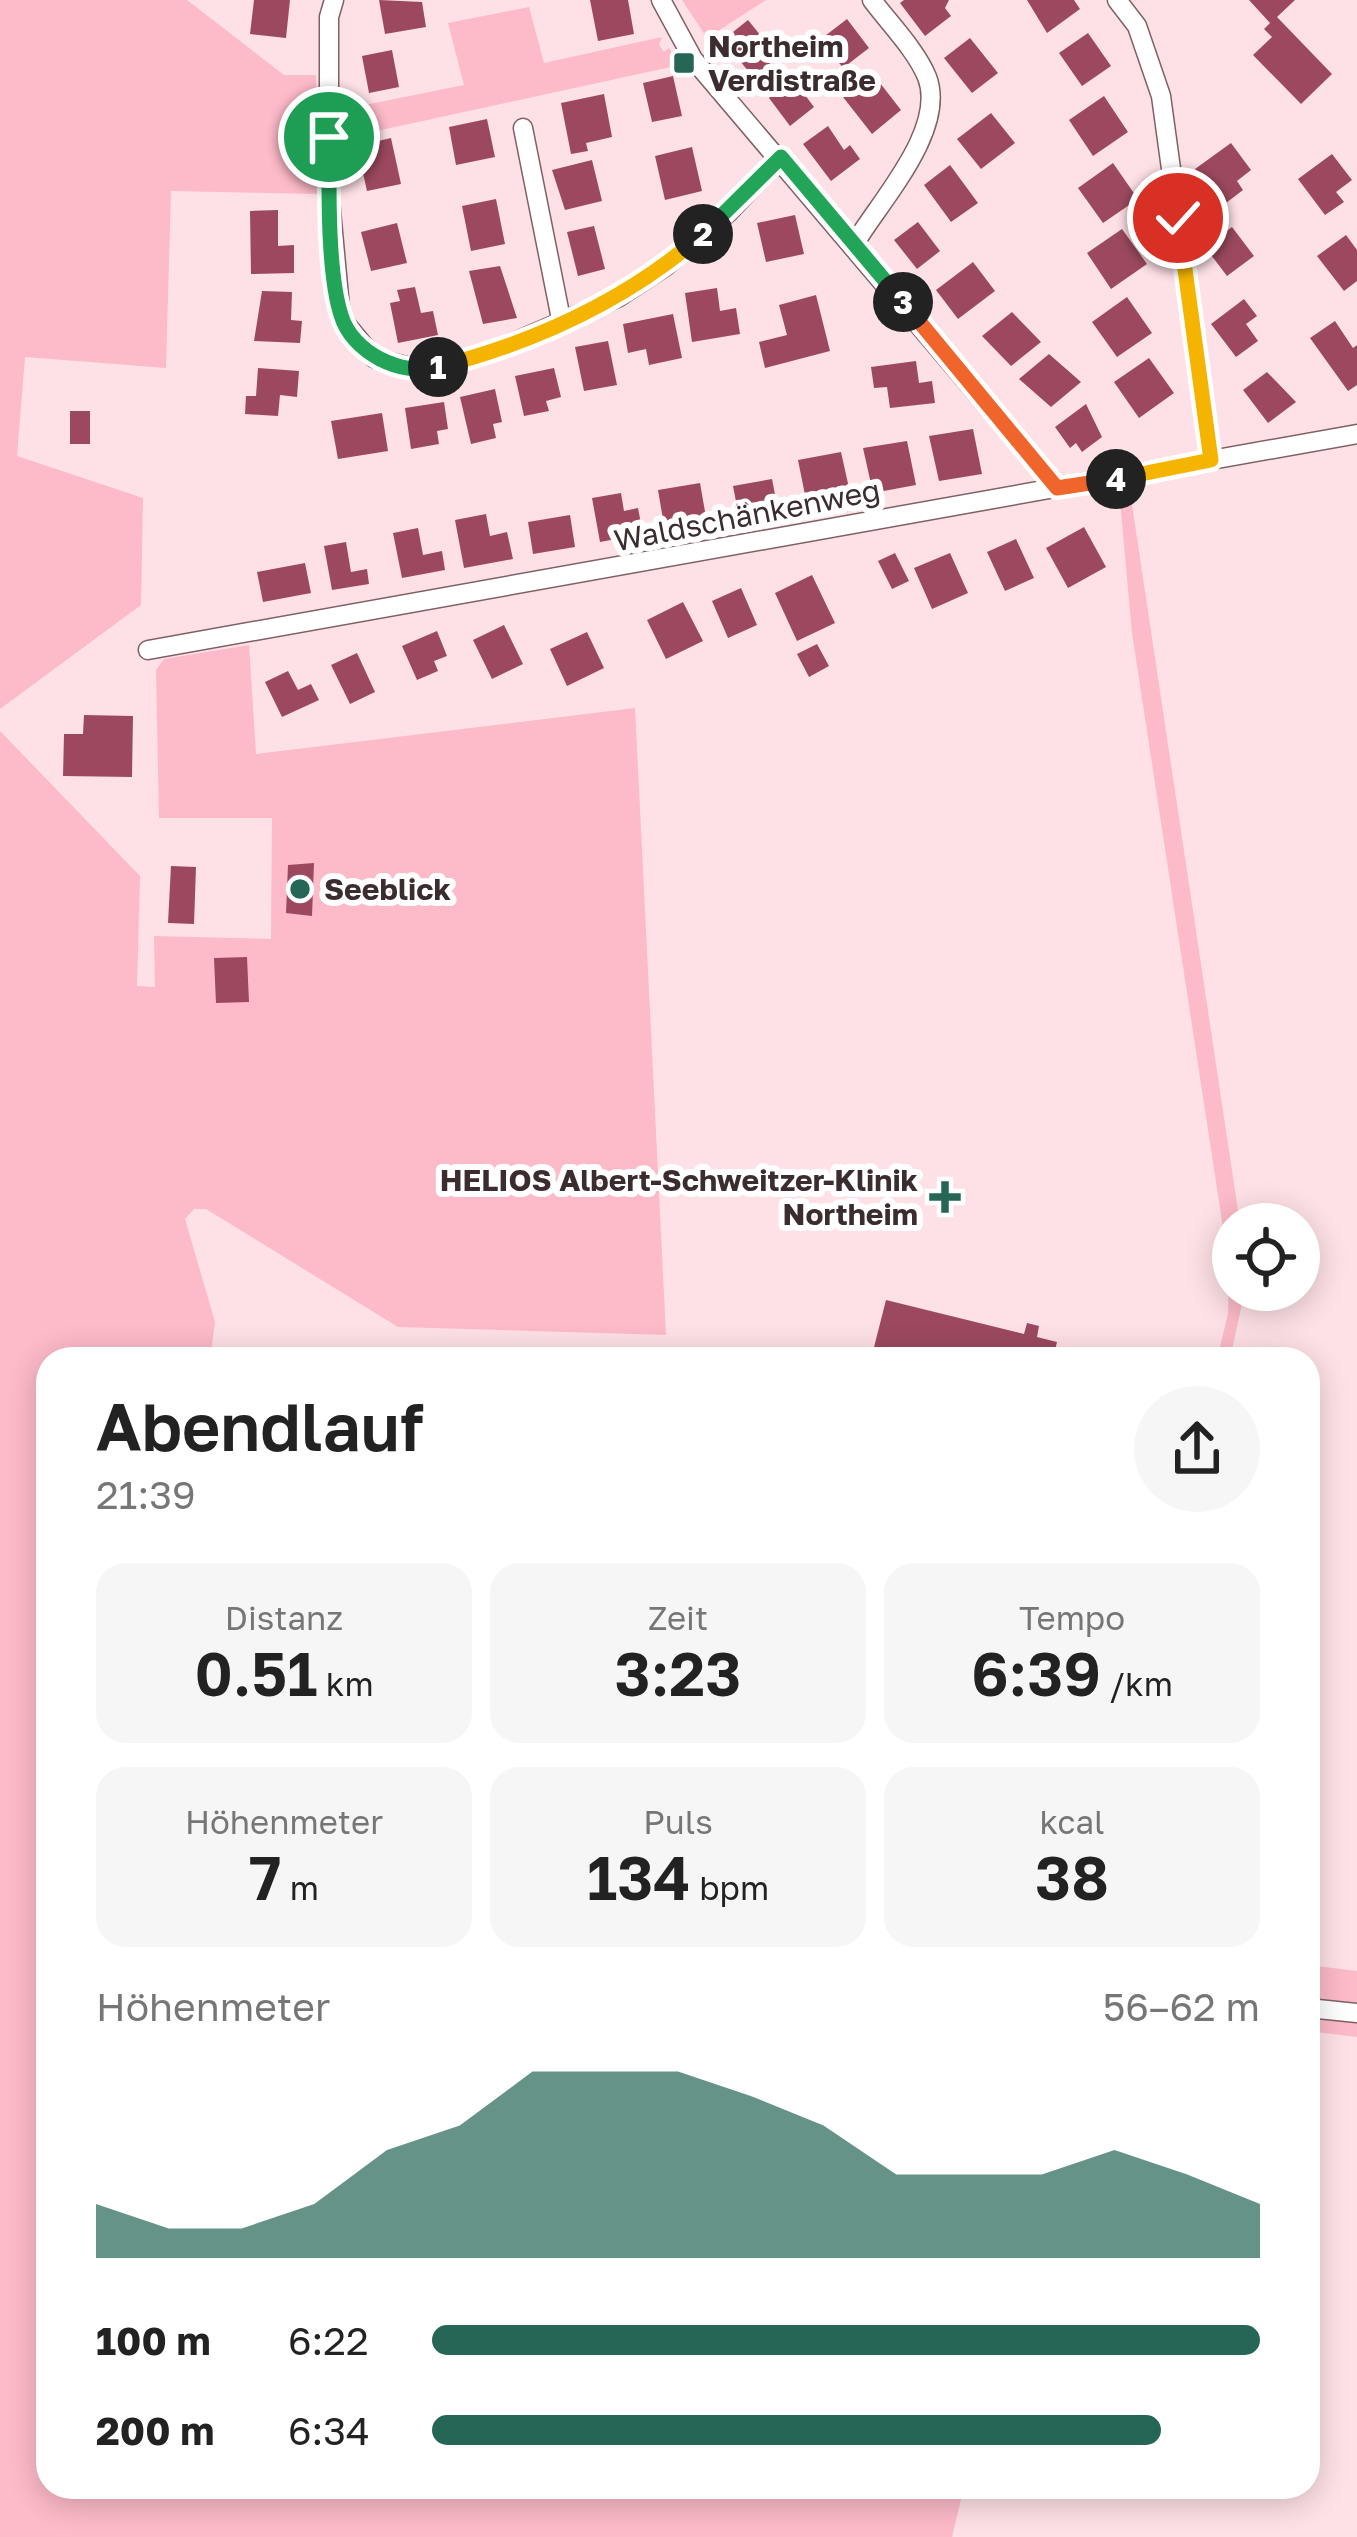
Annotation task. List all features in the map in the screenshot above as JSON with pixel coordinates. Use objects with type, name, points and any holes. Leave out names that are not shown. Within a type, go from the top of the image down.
[{"type":"street","points":[[334,0],[329,17],[329,189],[341,318],[374,358],[421,372],[480,356],[619,297],[666,266],[729,212],[781,157]]},
{"type":"street","points":[[661,0],[693,59],[854,243],[1057,488]]},
{"type":"street","points":[[854,243],[924,130],[932,98],[926,73],[872,0]]},
{"type":"street","points":[[1117,0],[1138,26],[1161,96],[1211,460]]},
{"type":"street","points":[[523,128],[562,324]]},
{"type":"street","name":"Waldschänkenweg","points":[[148,650],[1357,434]]},
{"type":"street","points":[[1320,2009],[1357,2013]]},
{"type":"shaded area","points":[[0,0],[187,0],[284,75],[316,75],[317,194],[171,191],[166,368],[25,357],[17,456],[143,498],[141,605],[0,709]]},
{"type":"shaded area","points":[[682,0],[766,0],[707,38]]},
{"type":"shaded area","points":[[529,7],[544,63],[662,37],[659,45],[664,52],[669,48],[680,65],[349,137],[345,109],[464,85],[448,23]]},
{"type":"shaded area","points":[[1131,498],[1237,1203],[1219,1203],[1132,633],[1120,500]]},
{"type":"shaded area","points":[[249,645],[256,754],[635,708],[666,1335],[398,1327],[206,1209],[194,1209],[185,1219],[215,1322],[212,1347],[36,1347],[36,2499],[961,2499],[952,2537],[0,2537],[0,731],[140,876],[137,986],[155,987],[154,936],[271,939],[272,818],[159,818],[156,670],[164,659]]},
{"type":"shaded area","points":[[1240,1311],[1233,1347],[1220,1347],[1228,1314]]},
{"type":"shaded area","points":[[1320,1966],[1357,1971],[1357,2037],[1320,2032]]},
{"type":"building","points":[[254,0],[290,0],[286,38],[250,34]]},
{"type":"building","points":[[379,0],[422,2],[426,27],[385,34]]},
{"type":"building","points":[[590,0],[628,0],[634,34],[598,41]]},
{"type":"building","points":[[949,0],[945,8],[951,16],[925,36],[900,3]]},
{"type":"building","points":[[1027,0],[1074,0],[1080,9],[1047,33]]},
{"type":"building","points":[[1249,0],[1295,0],[1277,17],[1332,74],[1301,104],[1253,55],[1272,37],[1264,29],[1270,23]]},
{"type":"building","points":[[847,19],[869,48],[843,68],[821,39]]},
{"type":"building","points":[[748,20],[778,57],[753,77],[723,40]]},
{"type":"building","points":[[1088,33],[1111,66],[1082,86],[1059,53]]},
{"type":"building","points":[[970,38],[998,73],[972,93],[944,58]]},
{"type":"building","points":[[392,50],[399,87],[369,93],[362,56]]},
{"type":"building","points":[[873,74],[901,110],[872,134],[843,97]]},
{"type":"building","points":[[673,76],[682,116],[652,122],[643,83]]},
{"type":"building","points":[[793,79],[814,107],[790,126],[769,98]]},
{"type":"building","points":[[604,94],[612,137],[586,143],[588,151],[571,154],[561,103]]},
{"type":"building","points":[[1104,96],[1128,132],[1093,156],[1069,120]]},
{"type":"building","points":[[991,113],[1015,143],[981,169],[957,139]]},
{"type":"building","points":[[487,119],[495,157],[456,165],[449,127]]},
{"type":"building","points":[[828,126],[844,150],[850,145],[860,159],[831,181],[803,144]]},
{"type":"building","points":[[391,138],[401,184],[367,191],[357,146]]},
{"type":"building","points":[[1231,143],[1251,170],[1237,181],[1243,190],[1222,206],[1195,169]]},
{"type":"building","points":[[692,147],[702,191],[665,200],[655,156]]},
{"type":"building","points":[[1332,154],[1352,180],[1336,192],[1344,202],[1325,215],[1298,179]]},
{"type":"building","points":[[592,160],[602,201],[565,210],[552,170]]},
{"type":"building","points":[[1113,163],[1138,199],[1103,223],[1078,188]]},
{"type":"building","points":[[950,165],[978,203],[951,222],[924,185]]},
{"type":"building","points":[[496,199],[505,244],[471,251],[462,206]]},
{"type":"building","points":[[278,210],[278,246],[294,245],[294,273],[251,274],[250,211]]},
{"type":"building","points":[[795,215],[804,254],[766,262],[757,223]]},
{"type":"building","points":[[918,222],[940,251],[917,269],[894,240]]},
{"type":"building","points":[[397,223],[407,263],[371,271],[361,232]]},
{"type":"building","points":[[594,226],[605,269],[578,276],[567,232]]},
{"type":"building","points":[[1232,227],[1254,256],[1227,276],[1205,247]]},
{"type":"building","points":[[1122,229],[1147,264],[1111,289],[1087,253]]},
{"type":"building","points":[[1346,235],[1357,250],[1357,281],[1344,291],[1317,256]]},
{"type":"building","points":[[973,262],[995,291],[958,319],[936,290]]},
{"type":"building","points":[[500,266],[517,318],[483,324],[469,271]]},
{"type":"building","points":[[415,287],[421,313],[433,311],[438,335],[398,343],[390,303],[400,301],[397,290]]},
{"type":"building","points":[[717,288],[720,311],[736,308],[740,334],[692,342],[685,293]]},
{"type":"building","points":[[262,291],[292,292],[291,320],[302,321],[300,343],[254,341]]},
{"type":"building","points":[[816,295],[830,351],[765,368],[759,342],[787,335],[779,305]]},
{"type":"building","points":[[1127,297],[1152,333],[1117,357],[1092,322]]},
{"type":"building","points":[[1244,299],[1257,316],[1246,324],[1258,341],[1236,357],[1211,324]]},
{"type":"building","points":[[1012,312],[1041,342],[1011,366],[982,336]]},
{"type":"building","points":[[673,314],[682,358],[649,365],[646,349],[628,353],[623,324]]},
{"type":"building","points":[[1335,321],[1353,348],[1357,345],[1357,385],[1348,391],[1310,338]]},
{"type":"building","points":[[608,341],[617,385],[584,391],[575,347]]},
{"type":"building","points":[[1049,354],[1081,382],[1051,407],[1019,379]]},
{"type":"building","points":[[1149,358],[1174,393],[1139,418],[1114,382]]},
{"type":"building","points":[[916,361],[919,383],[932,381],[935,403],[890,408],[887,387],[874,388],[871,367]]},
{"type":"building","points":[[258,368],[299,371],[297,397],[280,395],[278,416],[245,414],[246,396],[256,396]]},
{"type":"building","points":[[554,368],[561,397],[546,401],[549,411],[524,416],[515,376]]},
{"type":"building","points":[[1267,372],[1296,402],[1268,423],[1243,390]]},
{"type":"building","points":[[495,389],[502,422],[493,424],[496,438],[471,444],[460,397]]},
{"type":"building","points":[[444,402],[448,429],[437,431],[439,444],[411,449],[405,408]]},
{"type":"building","points":[[1086,404],[1102,437],[1082,452],[1076,443],[1070,448],[1055,427]]},
{"type":"building","points":[[70,411],[90,411],[90,444],[70,444]]},
{"type":"building","points":[[382,413],[388,451],[338,459],[331,421]]},
{"type":"building","points":[[973,429],[982,474],[939,481],[929,436]]},
{"type":"building","points":[[907,441],[916,485],[873,493],[863,448]]},
{"type":"building","points":[[841,452],[851,497],[807,505],[798,460]]},
{"type":"building","points":[[772,479],[778,510],[739,517],[733,486]]},
{"type":"building","points":[[700,483],[707,523],[665,531],[658,490]]},
{"type":"building","points":[[621,493],[624,511],[638,508],[643,534],[600,542],[592,498]]},
{"type":"building","points":[[486,514],[490,536],[507,532],[513,559],[464,568],[455,520]]},
{"type":"building","points":[[570,515],[575,547],[533,554],[528,522]]},
{"type":"building","points":[[1084,527],[1106,567],[1068,588],[1046,548]]},
{"type":"building","points":[[418,528],[423,555],[442,551],[445,570],[402,578],[393,533]]},
{"type":"building","points":[[1016,539],[1034,578],[1005,591],[987,552]]},
{"type":"building","points":[[346,542],[351,572],[367,569],[369,584],[332,590],[324,546]]},
{"type":"building","points":[[895,553],[909,581],[892,589],[878,561]]},
{"type":"building","points":[[950,553],[968,593],[932,609],[914,568]]},
{"type":"building","points":[[305,563],[311,593],[263,602],[257,572]]},
{"type":"building","points":[[812,575],[835,623],[797,641],[775,593]]},
{"type":"building","points":[[741,588],[757,625],[728,638],[712,601]]},
{"type":"building","points":[[683,602],[703,641],[666,659],[647,620]]},
{"type":"building","points":[[504,625],[523,664],[492,679],[473,640]]},
{"type":"building","points":[[437,631],[447,656],[434,661],[438,671],[417,680],[402,646]]},
{"type":"building","points":[[587,632],[604,668],[567,686],[550,649]]},
{"type":"building","points":[[817,644],[829,666],[809,677],[797,654]]},
{"type":"building","points":[[357,653],[375,692],[350,704],[331,665]]},
{"type":"building","points":[[288,671],[298,690],[311,684],[319,700],[282,717],[265,682]]},
{"type":"building","points":[[84,715],[133,716],[132,777],[63,776],[64,734],[83,734]]},
{"type":"building","name":"Seeblick","points":[[314,863],[312,916],[286,913],[288,865]]},
{"type":"building","points":[[171,866],[196,867],[194,924],[168,923]]},
{"type":"building","points":[[247,957],[249,1002],[216,1003],[214,958]]},
{"type":"building","points":[[886,1300],[1024,1334],[1027,1323],[1039,1326],[1037,1337],[1057,1342],[1056,1347],[874,1347]]},
{"type":"place","name":"Northeim Verdistraße","points":[[684,63]]},
{"type":"place","name":"Seeblick","points":[[300,889]]},
{"type":"place","name":"HELIOS Albert-Schweitzer-Klinik Northeim","points":[[945,1197]]},
{"type":"route","points":[[329,137],[341,318],[374,358],[421,372],[485,354],[619,297],[666,266],[729,212],[781,157],[1057,488],[1211,460],[1178,218]]}]
